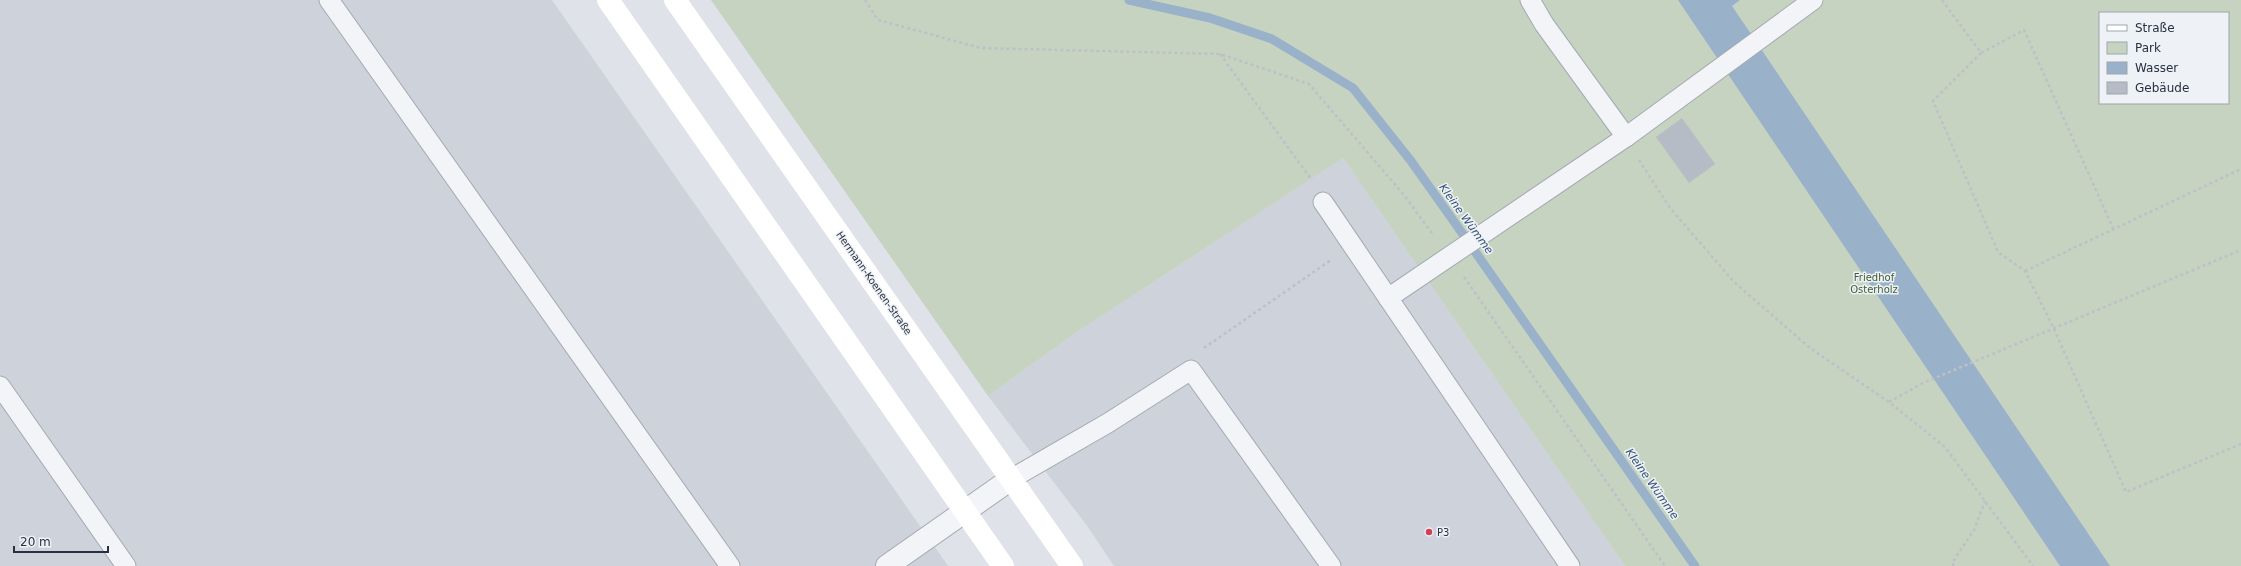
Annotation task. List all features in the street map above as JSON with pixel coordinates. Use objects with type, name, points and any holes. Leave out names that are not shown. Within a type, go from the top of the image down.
[{"type":"main road","points":[[608,0],[1003,566]]},
{"type":"main road","name":"Hermann-Koenen-Straße","points":[[675,0],[1072,566]]},
{"type":"street","points":[[886,566],[964,510],[1011,479]]},
{"type":"lane","points":[[329,0],[730,566]]},
{"type":"lane","points":[[1530,0],[1544,24],[1626,137]]},
{"type":"lane","points":[[1388,298],[1449,255],[1626,137],[1813,0]]},
{"type":"lane","points":[[1322,202],[1570,566]]},
{"type":"lane","points":[[1011,479],[1108,423],[1191,370],[1331,566]]},
{"type":"lane","points":[[0,386],[126,566]]},
{"type":"path","points":[[1942,0],[1982,53]]},
{"type":"path","points":[[2113,228],[2024,30],[1982,53],[1934,101],[1998,252],[2025,271],[2054,329],[2126,492],[2241,444]]},
{"type":"path","points":[[1220,54],[1316,185],[1322,202]]},
{"type":"path","points":[[1626,137],[1670,208],[1734,282],[1810,348],[1889,402],[1945,447],[2033,566]]},
{"type":"path","points":[[2025,271],[2113,228],[2241,169]]},
{"type":"path","points":[[1191,370],[1196,354],[1352,245]]},
{"type":"path","points":[[1889,402],[1923,383],[2241,250]]},
{"type":"path","points":[[1954,566],[1952,563],[1974,530],[1986,501]]},
{"type":"shaded area","points":[[0,0],[552,0],[948,566],[0,566]]},
{"type":"shaded area","points":[[1343,158],[1625,566],[1114,566],[1088,527],[988,396],[1074,334]]},
{"type":"green space","name":"Friedhof Osterholz","points":[[711,0],[2241,0],[2241,566],[1625,566],[1343,158],[1074,334],[988,396]]},
{"type":"water","points":[[1678,0],[1740,0],[1732,6],[2110,566],[2060,566]]},
{"type":"building","points":[[1682,118],[1715,164],[1689,183],[1656,137]]},
{"type":"waterway","name":"Kleine Wümme","points":[[1129,0],[1210,18],[1272,39],[1353,88],[1411,161],[1695,566]]},
{"type":"place","name":"P3","points":[[1429,532]]}]
